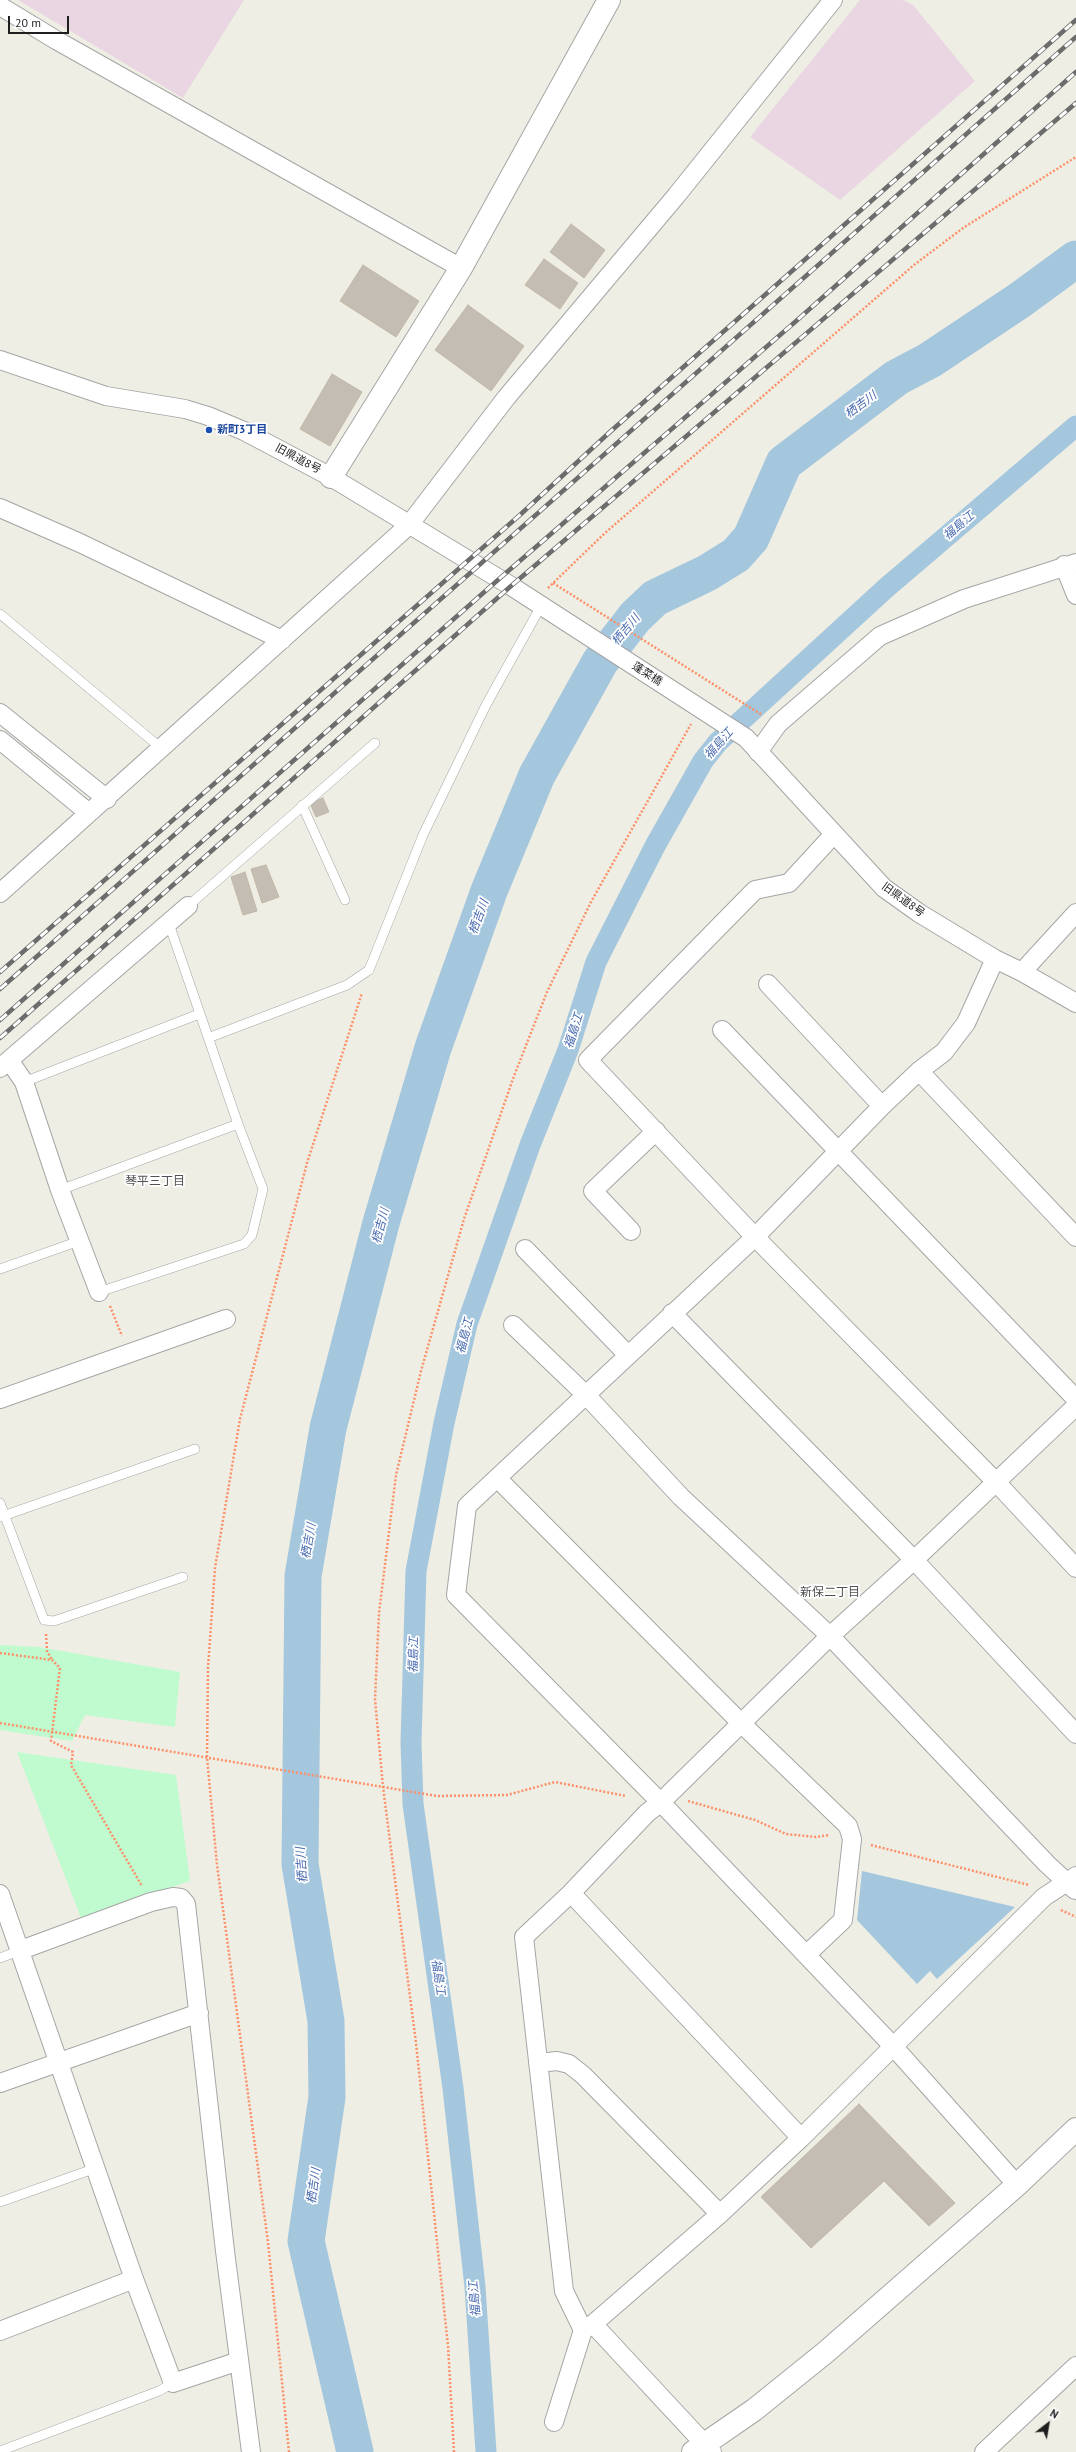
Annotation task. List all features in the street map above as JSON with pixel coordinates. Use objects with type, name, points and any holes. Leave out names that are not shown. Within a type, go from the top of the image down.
[{"type":"street","points":[[331,477],[461,268],[609,0]]},
{"type":"street","points":[[0,893],[409,525],[506,398],[662,214],[834,0]]},
{"type":"street","points":[[0,6],[56,40],[461,268]]},
{"type":"street","name":"旧県道8号","points":[[2,366],[106,396],[185,409],[208,416],[244,431],[331,477],[541,606]]},
{"type":"street","points":[[0,508],[80,543],[282,640]]},
{"type":"street","points":[[758,752],[778,724],[880,636],[964,599],[1070,564],[1076,595]]},
{"type":"street","name":"蓬菜橋","points":[[541,606],[746,738]]},
{"type":"street","points":[[0,713],[106,799]]},
{"type":"street","name":"旧県道8号","points":[[746,738],[884,888],[919,913],[995,959],[1022,972],[1076,1003]]},
{"type":"street","points":[[0,740],[89,813]]},
{"type":"street","points":[[834,834],[789,883],[755,890],[588,1060],[755,1237],[997,1483],[1076,1568]]},
{"type":"street","points":[[99,1292],[60,1190],[24,1082],[4,1064],[168,921],[188,906]]},
{"type":"street","points":[[1022,972],[1076,913]]},
{"type":"street","points":[[995,959],[966,1023],[944,1052],[919,1071],[882,1106],[755,1237],[467,1506],[456,1595],[892,2045],[1017,2185]]},
{"type":"street","points":[[768,984],[882,1106]]},
{"type":"street","points":[[722,1030],[1076,1399]]},
{"type":"street","points":[[919,1071],[1076,1237]]},
{"type":"street","points":[[631,1231],[593,1191],[656,1131]]},
{"type":"street","points":[[525,1249],[628,1355]]},
{"type":"street","points":[[672,1313],[914,1560],[1076,1734]]},
{"type":"street","points":[[0,1399],[226,1319]]},
{"type":"street","points":[[513,1325],[586,1395],[681,1497],[830,1636],[1073,1883],[1044,1897],[892,2045],[801,2138],[720,2214],[588,2327],[554,2422]]},
{"type":"street","points":[[1076,1406],[997,1483],[830,1636],[740,1723],[660,1804],[647,1813],[572,1893],[524,1937],[564,2291],[588,2327],[703,2449],[826,2352],[1017,2185],[1076,2129]]},
{"type":"street","points":[[497,1478],[740,1723],[844,1820],[852,1833],[843,1920],[806,1955]]},
{"type":"street","points":[[572,1893],[801,2138]]},
{"type":"street","points":[[0,1894],[60,2062],[134,2279],[173,2383],[239,2361]]},
{"type":"street","points":[[21,1950],[151,1902],[173,1897],[180,1898],[186,1904],[251,2452]]},
{"type":"street","points":[[0,2083],[199,2013]]},
{"type":"street","points":[[538,2063],[556,2061],[569,2064],[583,2075],[720,2214]]},
{"type":"street","points":[[0,2331],[134,2279]]},
{"type":"street","points":[[984,2452],[1076,2366]]},
{"type":"lane","points":[[208,1038],[347,985],[369,970],[423,835],[486,705],[541,606]]},
{"type":"lane","points":[[2,619],[161,748]]},
{"type":"lane","points":[[188,906],[302,805],[375,743]]},
{"type":"lane","points":[[302,805],[345,900]]},
{"type":"lane","points":[[99,1292],[244,1244],[252,1235],[263,1189],[199,1014],[168,921]]},
{"type":"lane","points":[[24,1082],[199,1014]]},
{"type":"lane","points":[[60,1190],[238,1124]]},
{"type":"lane","points":[[0,1269],[79,1241]]},
{"type":"lane","points":[[2,1516],[195,1449]]},
{"type":"lane","points":[[0,1503],[2,1516],[44,1620],[54,1621],[183,1577]]},
{"type":"lane","points":[[0,1958],[21,1950]]},
{"type":"lane","points":[[0,2202],[96,2168]]},
{"type":"lane","points":[[0,2451],[159,2392],[173,2383]]},
{"type":"path","points":[[541,606],[553,583],[604,533],[914,265],[963,228],[1076,157]]},
{"type":"path","points":[[553,583],[768,718]]},
{"type":"path","points":[[289,2452],[268,2242],[217,1865],[207,1757],[208,1668],[215,1568],[240,1419],[307,1163],[369,970]]},
{"type":"path","points":[[99,1292],[108,1299],[128,1354]]},
{"type":"path","points":[[44,1620],[48,1651],[52,1660],[60,1668],[51,1741],[72,1752],[71,1765],[151,1902]]},
{"type":"path","points":[[0,1654],[52,1660]]},
{"type":"path","points":[[0,1723],[376,1786],[393,1787],[438,1796],[507,1795],[555,1782],[632,1798]]},
{"type":"path","points":[[687,1801],[756,1820],[786,1834],[816,1837],[833,1835]]},
{"type":"path","points":[[868,1845],[1030,1885]]},
{"type":"path","points":[[1055,1907],[1076,1917]]},
{"type":"shaded area","points":[[18,0],[244,0],[183,98]]},
{"type":"shaded area","points":[[860,0],[903,0],[913,5],[975,81],[840,200],[750,137]]},
{"type":"green space","points":[[0,1645],[39,1647],[180,1672],[175,1727],[85,1715],[72,1741],[0,1730]]},
{"type":"green space","points":[[17,1752],[176,1775],[190,1881],[81,1918]]},
{"type":"water","points":[[862,1871],[1015,1907],[937,1979],[930,1971],[917,1984],[857,1920]]},
{"type":"building","points":[[571,224],[605,250],[584,278],[550,252]]},
{"type":"building","points":[[544,259],[578,283],[560,309],[525,285]]},
{"type":"building","points":[[363,265],[419,301],[396,337],[340,301]]},
{"type":"building","points":[[468,305],[524,346],[491,391],[435,350]]},
{"type":"building","points":[[332,374],[362,392],[330,446],[300,429]]},
{"type":"building","points":[[323,798],[329,812],[316,817],[310,803]]},
{"type":"building","points":[[266,865],[279,897],[262,903],[251,869]]},
{"type":"building","points":[[245,872],[257,911],[243,915],[231,877]]},
{"type":"building","points":[[859,2104],[955,2203],[929,2226],[884,2181],[811,2248],[761,2197]]},
{"type":"waterway","name":"栖吉川","points":[[355,2452],[306,2241],[327,2097],[326,2021],[300,1864],[303,1576],[328,1428],[381,1223],[433,1048],[489,891],[537,775],[600,662],[635,617],[655,598],[707,573],[736,555],[751,538],[784,463],[896,378],[930,360],[1020,300],[1076,259]]},
{"type":"waterway","name":"福島江","points":[[486,2452],[475,2287],[453,2088],[413,1804],[411,1743],[416,1571],[444,1423],[467,1324],[530,1145],[568,1050],[596,962],[655,846],[703,761],[718,742],[886,588],[1076,426]]},
{"type":"railway","points":[[0,972],[521,514],[611,431],[1076,20]]},
{"type":"railway","points":[[0,989],[1076,37]]},
{"type":"railway","points":[[0,1020],[499,579],[795,322],[1076,72]]},
{"type":"railway","points":[[0,1038],[511,586],[1076,103]]},
{"type":"place","name":"新町3丁目","points":[[209,430]]},
{"type":"district","name":"琴平三丁目","points":[[155,1182]]},
{"type":"district","name":"新保二丁目","points":[[830,1593]]}]
